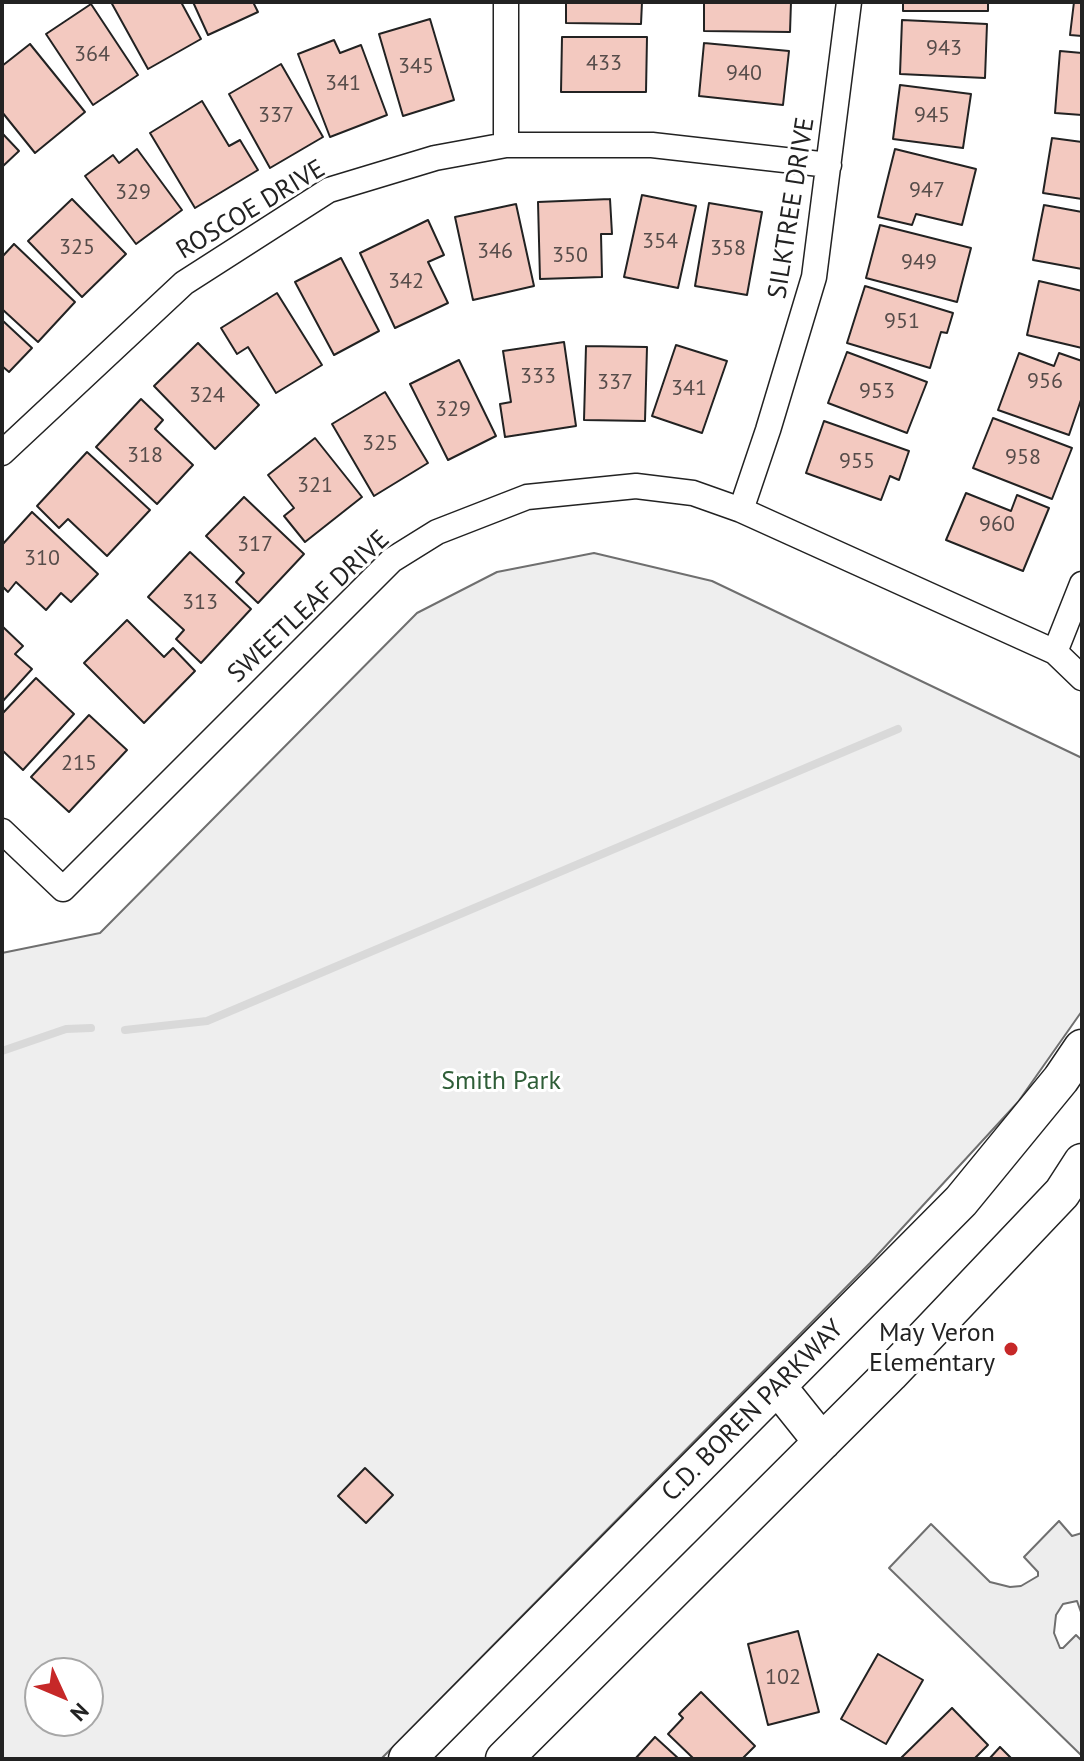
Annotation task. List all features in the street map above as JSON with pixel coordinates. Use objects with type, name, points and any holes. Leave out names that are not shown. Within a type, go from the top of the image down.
[{"type":"street","points":[[506,2],[506,145]]},
{"type":"street","name":"SILKTREE DRIVE","points":[[741,510],[814,277],[849,2]]},
{"type":"street","name":"ROSCOE DRIVE","points":[[2,453],[184,283],[329,190],[435,158],[506,145],[652,145],[829,165]]},
{"type":"street","name":"SWEETLEAF DRIVE","points":[[2,831],[63,889],[392,560],[437,532],[527,497],[636,486],[693,493],[741,510],[1055,652],[1082,678]]},
{"type":"street","points":[[1055,652],[1082,584]]},
{"type":"street","name":"SWEETLEAF DRIVE","points":[[1055,652],[1082,653]]},
{"type":"street","name":"C.D. BOREN PARKWAY","points":[[407,1759],[961,1201],[1061,1079],[1082,1048]]},
{"type":"street","points":[[504,1759],[822,1442],[1062,1193],[1082,1162]]},
{"type":"street","points":[[778,1387],[822,1442]]},
{"type":"green space","name":"Smith Park","points":[[594,553],[712,581],[1082,758],[1082,1011],[1018,1102],[870,1263],[381,1759],[2,1759],[2,953],[100,933],[417,613],[497,572]]},
{"type":"shaded area","points":[[1059,1521],[1072,1536],[1082,1533],[1082,1615],[1077,1601],[1063,1604],[1056,1615],[1054,1633],[1060,1648],[1076,1635],[1082,1641],[1082,1756],[889,1568],[931,1524],[990,1582],[1021,1586],[1038,1576],[1024,1557]]},
{"type":"building","points":[[111,2],[181,2],[201,39],[148,69]]},
{"type":"building","points":[[193,2],[253,2],[258,12],[208,35]]},
{"type":"building","points":[[566,2],[642,2],[641,24],[566,23]]},
{"type":"building","points":[[704,2],[791,2],[790,32],[704,31]]},
{"type":"building","points":[[903,2],[988,2],[988,11],[903,11]]},
{"type":"building","points":[[1074,2],[1082,2],[1082,36],[1070,35]]},
{"type":"building","points":[[91,4],[138,75],[93,105],[46,34]]},
{"type":"building","points":[[430,19],[454,100],[403,116],[379,34]]},
{"type":"building","points":[[902,20],[987,24],[985,78],[900,74]]},
{"type":"building","points":[[562,37],[647,37],[646,92],[561,92]]},
{"type":"building","points":[[334,40],[340,53],[361,45],[387,115],[330,137],[298,54]]},
{"type":"building","points":[[704,43],[789,51],[783,105],[699,96]]},
{"type":"building","points":[[30,44],[85,112],[35,153],[2,112],[2,66]]},
{"type":"building","points":[[1060,51],[1082,53],[1082,115],[1055,113]]},
{"type":"building","points":[[281,64],[323,137],[270,168],[229,94]]},
{"type":"building","points":[[900,85],[971,94],[963,148],[893,139]]},
{"type":"building","points":[[202,101],[229,146],[240,140],[258,170],[195,208],[150,133]]},
{"type":"building","points":[[2,133],[19,151],[2,167]]},
{"type":"building","points":[[1052,138],[1082,142],[1082,199],[1043,193]]},
{"type":"building","points":[[137,149],[182,210],[136,244],[85,176],[113,155],[119,163]]},
{"type":"building","points":[[895,149],[976,169],[962,225],[916,214],[912,225],[878,217]]},
{"type":"building","points":[[642,195],[696,206],[678,288],[624,277]]},
{"type":"building","points":[[72,199],[126,254],[82,297],[28,241]]},
{"type":"building","points":[[610,199],[612,234],[601,234],[602,277],[540,279],[538,202]]},
{"type":"building","points":[[709,203],[762,212],[747,295],[695,286]]},
{"type":"building","points":[[516,204],[534,286],[473,300],[455,217]]},
{"type":"building","points":[[1044,205],[1082,212],[1082,269],[1033,260]]},
{"type":"building","points":[[428,220],[444,255],[428,262],[448,303],[395,328],[360,253]]},
{"type":"building","points":[[880,225],[971,248],[957,302],[866,278]]},
{"type":"building","points":[[14,244],[75,302],[38,342],[2,309],[2,257]]},
{"type":"building","points":[[341,258],[379,331],[334,355],[295,282]]},
{"type":"building","points":[[1039,281],[1082,291],[1082,348],[1027,335]]},
{"type":"building","points":[[865,286],[953,313],[947,333],[941,332],[930,368],[847,343]]},
{"type":"building","points":[[277,293],[322,365],[276,393],[248,347],[237,354],[221,328]]},
{"type":"building","points":[[2,320],[32,348],[9,372],[2,366]]},
{"type":"building","points":[[564,342],[576,426],[505,437],[500,404],[511,402],[503,351]]},
{"type":"building","points":[[198,343],[259,405],[215,449],[154,386]]},
{"type":"building","points":[[676,345],[727,361],[702,433],[652,416]]},
{"type":"building","points":[[586,346],[647,347],[645,421],[584,420]]},
{"type":"building","points":[[847,352],[927,382],[907,433],[828,403]]},
{"type":"building","points":[[1019,353],[1054,366],[1059,353],[1082,361],[1082,397],[1069,435],[998,410]]},
{"type":"building","points":[[459,360],[496,436],[448,460],[410,384]]},
{"type":"building","points":[[385,392],[428,463],[374,496],[332,424]]},
{"type":"building","points":[[141,399],[163,420],[155,429],[193,465],[157,504],[96,447]]},
{"type":"building","points":[[993,418],[1072,448],[1052,499],[973,468]]},
{"type":"building","points":[[824,421],[909,451],[899,480],[890,476],[881,500],[806,473]]},
{"type":"building","points":[[315,438],[362,497],[305,542],[284,516],[294,508],[268,475]]},
{"type":"building","points":[[87,452],[150,510],[107,556],[68,519],[59,528],[37,506]]},
{"type":"building","points":[[966,493],[1011,511],[1017,495],[1049,508],[1023,571],[946,540]]},
{"type":"building","points":[[244,497],[304,554],[258,603],[236,582],[244,573],[206,536]]},
{"type":"building","points":[[32,512],[98,574],[71,602],[61,593],[46,610],[16,582],[8,592],[2,586],[2,545]]},
{"type":"building","points":[[190,552],[251,609],[201,663],[176,639],[184,630],[148,597]]},
{"type":"building","points":[[127,620],[164,657],[173,648],[195,671],[144,723],[84,663]]},
{"type":"building","points":[[2,626],[23,646],[15,654],[32,669],[2,702]]},
{"type":"building","points":[[36,678],[74,714],[23,770],[2,750],[2,714]]},
{"type":"building","points":[[89,715],[127,750],[69,812],[31,777]]},
{"type":"building","points":[[365,1468],[393,1495],[366,1523],[338,1496]]},
{"type":"building","points":[[798,1631],[819,1712],[768,1725],[748,1644]]},
{"type":"building","points":[[878,1654],[923,1680],[886,1744],[841,1719]]},
{"type":"building","points":[[701,1692],[755,1746],[742,1759],[694,1759],[668,1734],[683,1718],[679,1714]]},
{"type":"building","points":[[952,1708],[988,1745],[974,1759],[900,1759]]},
{"type":"building","points":[[655,1737],[679,1759],[635,1759]]},
{"type":"building","points":[[1000,1747],[1012,1759],[989,1759]]},
{"type":"waterway","points":[[125,1030],[207,1021],[898,729]]},
{"type":"waterway","points":[[2,1051],[66,1029],[91,1028]]},
{"type":"place","name":"May Veron Elementary","points":[[1011,1349]]}]
